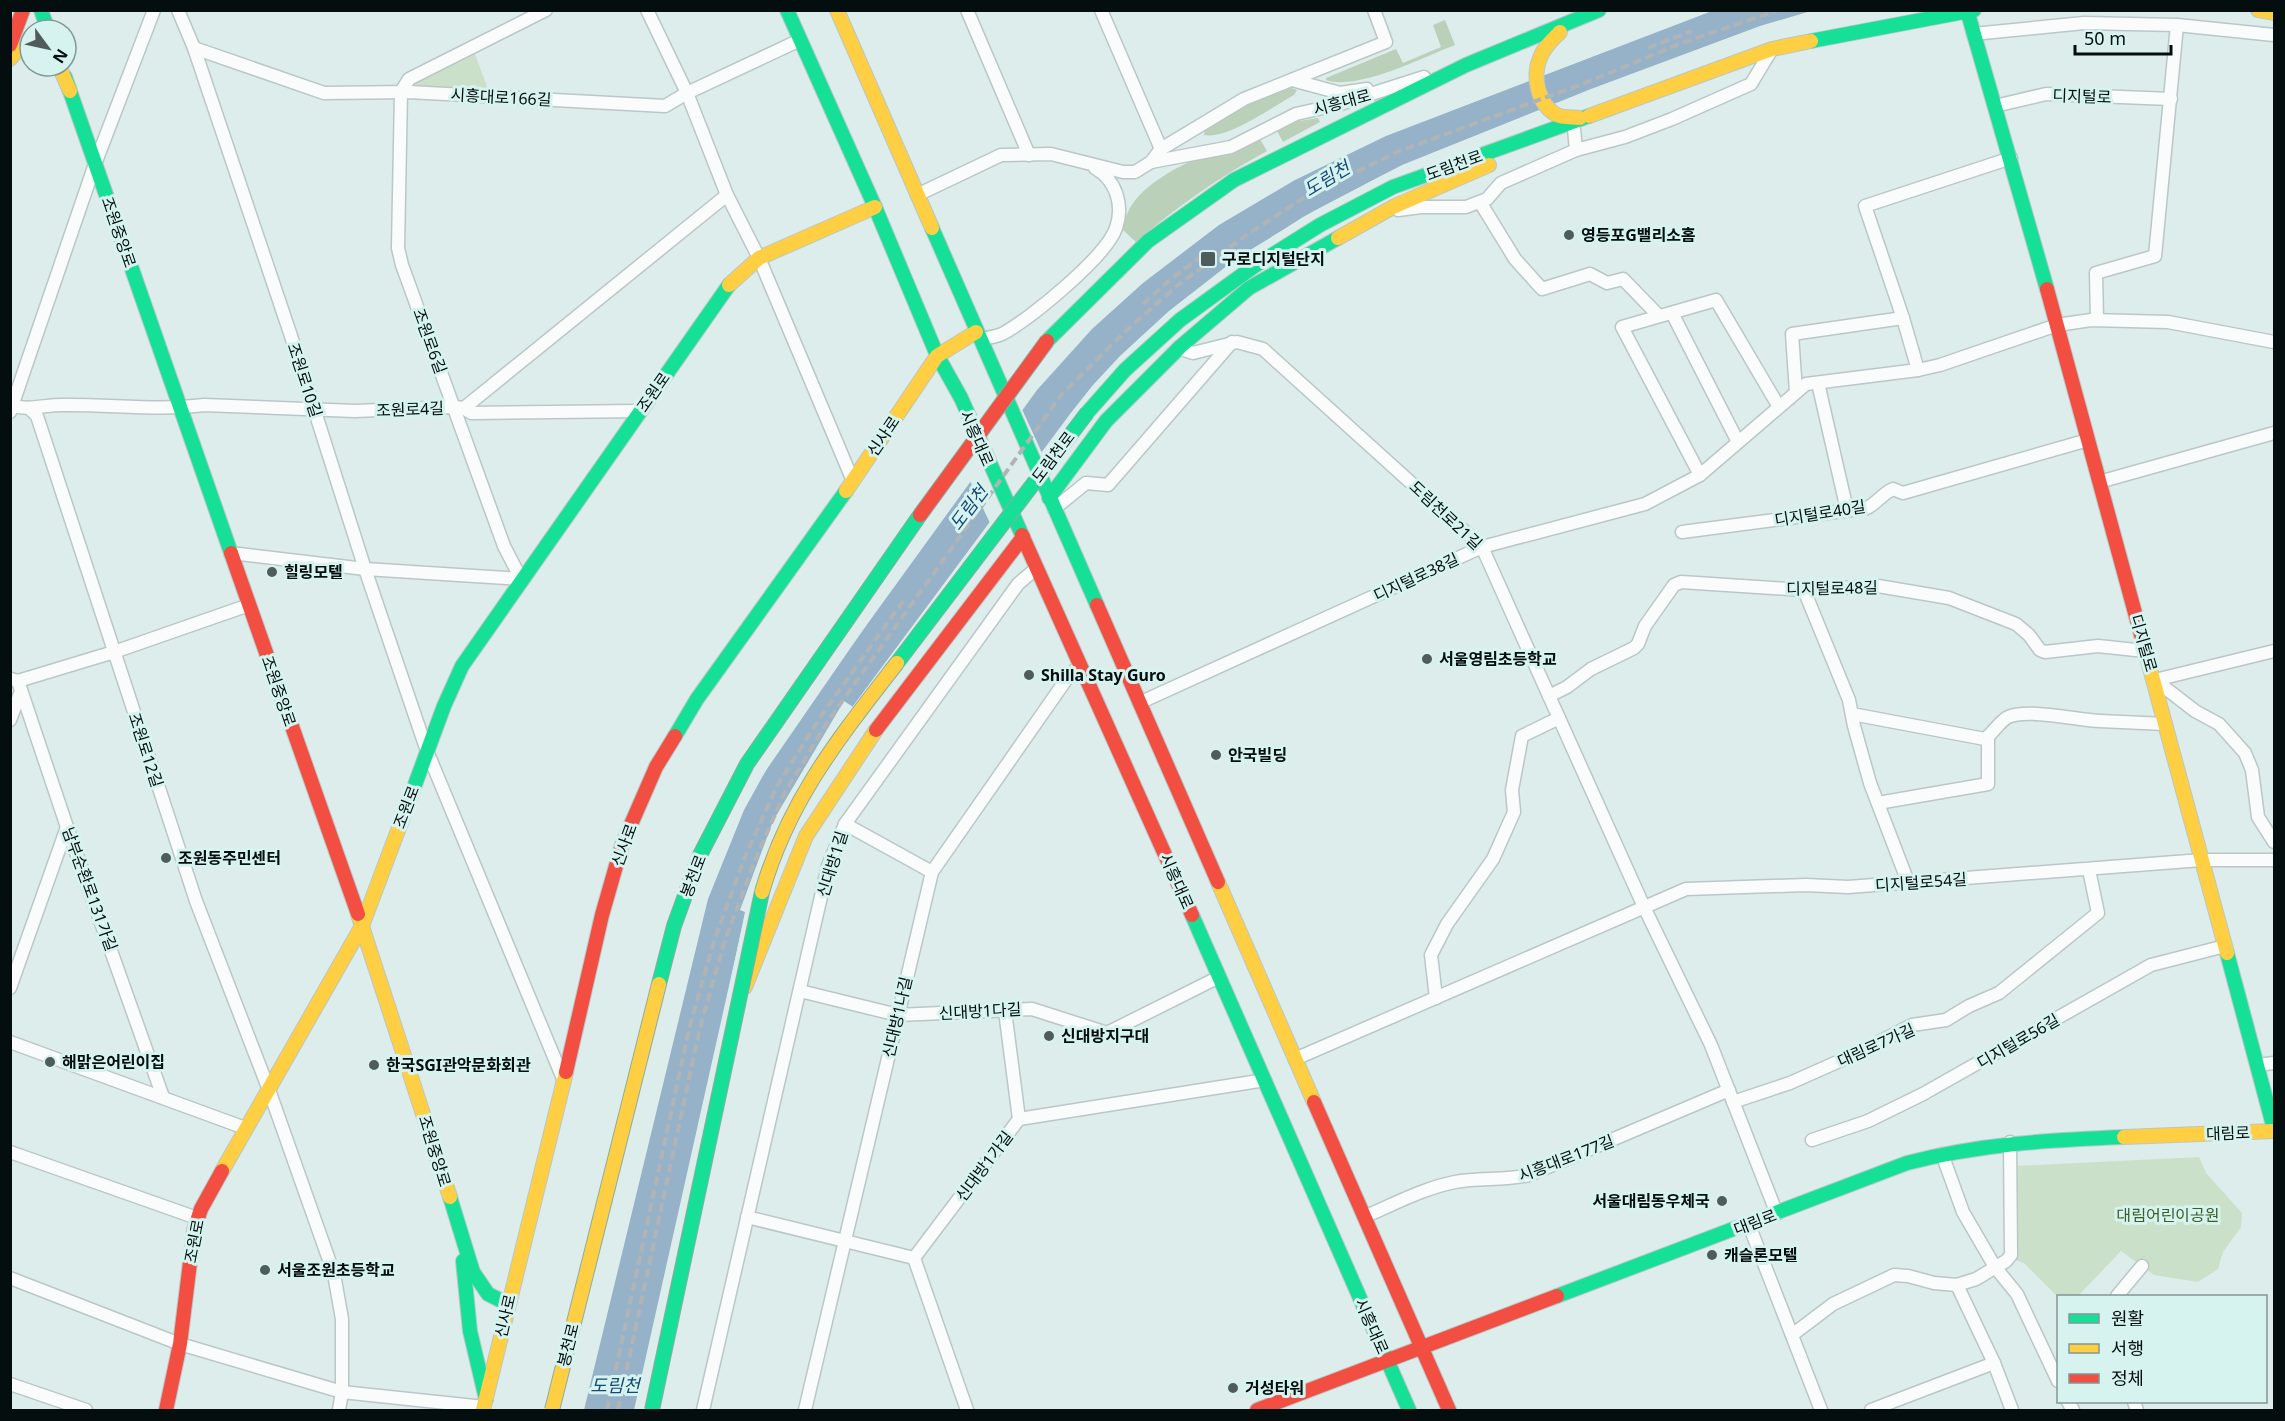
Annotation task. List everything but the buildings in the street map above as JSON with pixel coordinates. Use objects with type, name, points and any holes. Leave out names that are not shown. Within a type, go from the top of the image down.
[{"type":"main road","points":[[10,45],[23,10]]},
{"type":"main road","name":"시흥대로","points":[[787,10],[937,356],[962,404],[1023,537],[1409,1410]]},
{"type":"main road","points":[[837,10],[1449,1410]]},
{"type":"main road","points":[[1466,65],[1599,10]]},
{"type":"main road","points":[[2258,10],[2274,13]]},
{"type":"main road","name":"디지털로","points":[[1970,11],[1973,34],[2011,158],[2155,681],[2164,724],[2274,1130]]},
{"type":"main road","name":"도림천로","points":[[735,1012],[756,912],[769,867],[784,830],[807,786],[833,746],[1079,422],[1125,370],[1180,320],[1253,267],[1320,225],[1394,187],[1772,49],[1970,11]]},
{"type":"main road","points":[[1568,24],[1543,47],[1535,75],[1542,103],[1558,116],[1584,118]]},
{"type":"main road","name":"봉천로","points":[[552,1410],[674,926],[699,856],[747,764],[899,544],[1047,341],[1148,241],[1234,180],[1466,65]]},
{"type":"main road","name":"조원중앙로","points":[[64,78],[362,926],[430,1132],[473,1272],[488,1294],[508,1304]]},
{"type":"main road","points":[[1050,500],[1106,421],[1178,348],[1249,288],[1385,212],[1686,81]]},
{"type":"main road","name":"조원로","points":[[166,1410],[180,1344],[192,1240],[197,1218],[245,1128],[362,926],[462,666],[719,297],[736,277],[759,258],[874,207]]},
{"type":"main road","points":[[937,356],[978,336]]},
{"type":"main road","name":"신사로","points":[[484,1406],[564,1081],[602,915],[622,845],[656,767],[697,699],[852,481],[937,356]]},
{"type":"main road","points":[[652,1410],[735,1012],[806,836],[864,745],[1023,537]]},
{"type":"main road","name":"대림로","points":[[1257,1410],[1749,1225],[1907,1163],[1942,1154],[2010,1142],[2274,1130]]},
{"type":"main road","points":[[462,1238],[470,1336],[484,1406]]},
{"type":"street","points":[[11,407],[95,164],[154,10]]},
{"type":"street","name":"조원로10길","points":[[178,10],[194,48],[427,752],[564,1081]]},
{"type":"street","points":[[401,92],[409,79],[546,10]]},
{"type":"street","points":[[647,10],[687,93],[727,195],[759,258],[852,481]]},
{"type":"street","points":[[967,10],[1029,154]]},
{"type":"street","points":[[1101,10],[1161,149]]},
{"type":"street","points":[[1151,162],[1161,149],[1244,99],[1386,42],[1374,10]]},
{"type":"street","points":[[1973,34],[2084,23],[2177,26],[2274,35]]},
{"type":"street","points":[[2097,320],[2096,273],[2155,256],[2177,26]]},
{"type":"street","name":"시흥대로166길","points":[[194,48],[324,93],[401,92],[665,106],[687,93],[800,40]]},
{"type":"street","points":[[1385,212],[1421,207],[1466,207],[1480,202],[1487,199],[1501,183],[1576,150],[1625,137],[1751,84],[1772,49]]},
{"type":"street","name":"시흥대로","points":[[1089,164],[1123,172],[1135,172],[1151,162],[1231,147],[1296,114],[1340,104],[1466,65]]},
{"type":"street","points":[[1292,80],[1340,93],[1400,85]]},
{"type":"street","name":"조원로6길","points":[[401,92],[398,248],[402,265],[459,408],[504,546],[521,579]]},
{"type":"street","name":"디지털로","points":[[1995,106],[2046,94],[2170,99]]},
{"type":"street","points":[[1574,129],[1576,150]]},
{"type":"street","points":[[917,195],[1001,155],[1051,154],[1089,164],[1101,171],[1112,183],[1120,210],[1116,229],[1102,248],[1072,280],[1030,316],[1000,335],[978,336]]},
{"type":"street","points":[[1917,370],[1903,318],[1865,206],[2011,158]]},
{"type":"street","points":[[459,408],[727,195]]},
{"type":"street","points":[[1480,202],[1515,259],[1542,289],[1590,274],[1607,283],[1623,279],[1659,316]]},
{"type":"street","points":[[1700,475],[1622,327],[1716,300],[1779,408]]},
{"type":"street","points":[[1672,313],[1738,442]]},
{"type":"street","points":[[1796,392],[1792,334],[1903,318]]},
{"type":"street","name":"디지털로38길","points":[[1139,703],[1482,547],[1645,504],[1700,475],[1806,384],[1941,365],[2057,325],[2097,320],[2168,322],[2274,342]]},
{"type":"street","points":[[1050,500],[1086,483],[1108,484],[1232,342]]},
{"type":"street","name":"도림천로21길","points":[[1178,348],[1193,353],[1237,342],[1263,349],[1482,547],[1644,908],[1712,1045],[1777,1214]]},
{"type":"street","points":[[1818,383],[1847,510]]},
{"type":"street","name":"조원로4길","points":[[11,407],[59,405],[180,408],[204,405],[315,410],[459,408],[471,412],[639,411]]},
{"type":"street","name":"조원로12길","points":[[29,408],[37,416],[196,902],[269,1090],[334,1274],[342,1319],[342,1392],[339,1410]]},
{"type":"street","points":[[2099,482],[2274,433]]},
{"type":"street","name":"디지털로40길","points":[[1682,532],[1867,508],[1893,489],[1903,493],[2088,440]]},
{"type":"street","points":[[231,553],[365,569],[521,579]]},
{"type":"street","name":"신대방1길","points":[[704,1410],[828,866],[844,824],[1018,584],[1032,572],[1038,572]]},
{"type":"street","name":"디지털로48길","points":[[1549,696],[1567,687],[1591,669],[1634,648],[1645,626],[1674,585],[1681,582],[1804,590],[1878,586],[1949,598],[2016,624],[2029,635],[2040,650],[2045,652],[2098,646],[2145,651]]},
{"type":"street","points":[[1804,590],[1849,700],[1870,783],[1908,882]]},
{"type":"street","points":[[10,720],[16,684],[249,605]]},
{"type":"street","points":[[2155,681],[2274,651]]},
{"type":"street","name":"신대방1나길","points":[[806,1410],[932,872],[1068,677],[1080,665]]},
{"type":"street","points":[[2155,681],[2195,711],[2219,724],[2245,753],[2252,770],[2258,817],[2274,842]]},
{"type":"street","name":"남부순환로131가길","points":[[16,684],[163,1097]]},
{"type":"street","points":[[1852,714],[1985,740],[1996,730],[2000,721],[2010,716],[2164,724]]},
{"type":"street","points":[[1436,998],[1431,955],[1447,924],[1493,859],[1514,812],[1512,790],[1522,736],[1559,718]]},
{"type":"street","points":[[1878,803],[1988,784],[1988,737]]},
{"type":"street","points":[[844,824],[932,872]]},
{"type":"street","points":[[10,988],[67,827]]},
{"type":"street","name":"디지털로54길","points":[[1295,1059],[1686,889],[1806,885],[1848,887],[2202,861],[2274,860]]},
{"type":"street","name":"대림로7가길","points":[[1731,1096],[1790,1083],[1862,1051],[1912,1025],[1946,1020],[1969,1006],[2000,993],[2098,913],[2089,870]]},
{"type":"street","name":"디지털로56길","points":[[1812,1140],[1868,1121],[1923,1094],[2151,965],[2225,946]]},
{"type":"street","name":"신대방1다길","points":[[800,991],[898,1015],[1032,1009],[1107,1033],[1219,977]]},
{"type":"street","points":[[1005,1011],[1019,1119]]},
{"type":"street","points":[[10,1041],[245,1128]]},
{"type":"street","points":[[2257,1065],[2274,1063]]},
{"type":"street","name":"신대방1가길","points":[[914,1258],[1019,1119],[1265,1080]]},
{"type":"street","name":"시흥대로177길","points":[[1364,1217],[1438,1185],[1458,1181],[1514,1179],[1529,1175],[1731,1096]]},
{"type":"street","points":[[1792,1335],[1833,1304],[1894,1275],[1908,1276],[1934,1284],[1957,1285],[1976,1279],[2011,1255],[2010,1142]]},
{"type":"street","points":[[10,1152],[197,1218]]},
{"type":"street","points":[[1942,1154],[1963,1212],[1995,1267],[2017,1294],[2057,1379]]},
{"type":"street","points":[[747,1217],[914,1258],[964,1409]]},
{"type":"street","points":[[1749,1225],[1821,1410]]},
{"type":"street","points":[[2118,1295],[2142,1266]]},
{"type":"street","points":[[10,1278],[180,1344],[342,1392],[484,1406]]},
{"type":"street","points":[[1957,1285],[1994,1363],[2012,1410]]},
{"type":"street","points":[[1871,1410],[1994,1363]]},
{"type":"street","points":[[10,1383],[86,1410]]},
{"type":"street","points":[[53,1410],[69,1404]]},
{"type":"green space","points":[[1445,20],[1455,45],[1372,77],[1355,81],[1326,80],[1326,78],[1396,49],[1403,63],[1441,47],[1433,25]]},
{"type":"green space","points":[[475,54],[489,92],[409,87]]},
{"type":"green space","points":[[1291,88],[1297,90],[1294,95],[1250,121],[1225,132],[1204,135],[1205,129],[1247,104]]},
{"type":"green space","points":[[1318,118],[1320,122],[1283,142],[1274,125]]},
{"type":"green space","points":[[1257,134],[1267,151],[1199,193],[1136,242],[1123,230],[1128,212],[1137,198],[1151,185],[1185,164]]},
{"type":"green space","name":"대림어린이공원","points":[[2199,1157],[2206,1173],[2242,1213],[2241,1227],[2223,1252],[2218,1269],[2198,1282],[2154,1275],[2121,1251],[2079,1295],[2057,1296],[2024,1263],[2015,1260],[2015,1166]]},
{"type":"water","name":"도림천","points":[[1712,11],[1811,11],[1760,26],[1591,89],[1402,165],[1314,211],[1237,258],[1169,311],[1120,356],[1093,385],[827,741],[746,910],[634,1410],[584,1410],[708,899],[744,810],[797,721],[1037,390],[1092,329],[1143,283],[1219,225],[1295,180],[1386,136]]},
{"type":"pier","points":[[1387,173],[1388,175],[1316,214],[1239,260],[1171,313],[1122,358],[1072,415],[829,743],[749,911],[688,1184],[745,912],[740,910],[773,821],[844,701],[853,707],[990,523],[969,479],[1021,407],[1042,453],[1094,385],[1142,336],[1180,303],[1237,260],[1303,217]]},
{"type":"pier","points":[[936,524],[749,795],[794,720]]},
{"type":"railway","points":[[618,1410],[699,1032],[724,943],[755,860],[785,792],[828,721],[1062,394],[1130,327],[1178,285],[1245,236],[1305,197],[1397,152],[1585,83],[1682,43],[1779,10]]},
{"type":"railway","points":[[1648,48],[1692,31]]},
{"type":"railway","points":[[1143,304],[1172,278],[1201,257]]},
{"type":"railway","points":[[607,1410],[689,1029],[714,941],[745,857],[777,786],[821,716],[906,597]]},
{"type":"traffic: fast","points":[[41,10],[44,18]]},
{"type":"traffic: fast","points":[[787,10],[875,207],[937,355],[961,398],[1022,535]]},
{"type":"traffic: fast","points":[[1047,341],[1148,241],[1234,180],[1466,65],[1599,10]]},
{"type":"traffic: fast","points":[[1967,10],[2047,289]]},
{"type":"traffic: fast","points":[[1811,41],[1974,10]]},
{"type":"traffic: fast","points":[[65,78],[231,553]]},
{"type":"traffic: fast","points":[[1087,413],[1125,370],[1180,320],[1253,267],[1320,225],[1393,187],[1589,116]]},
{"type":"traffic: fast","points":[[932,228],[1097,605]]},
{"type":"traffic: fast","points":[[1049,498],[1106,421],[1181,346],[1249,288],[1338,238]]},
{"type":"traffic: fast","points":[[406,809],[444,706],[462,666],[729,285]]},
{"type":"traffic: fast","points":[[897,663],[1087,413]]},
{"type":"traffic: fast","points":[[675,736],[697,699],[846,491]]},
{"type":"traffic: fast","points":[[659,984],[674,926],[699,857],[747,764],[920,515]]},
{"type":"traffic: fast","points":[[652,1410],[762,892]]},
{"type":"traffic: fast","points":[[1192,915],[1409,1410]]},
{"type":"traffic: fast","points":[[2227,953],[2274,1129]]},
{"type":"traffic: fast","points":[[1557,1296],[1907,1163],[1988,1147],[2124,1137]]},
{"type":"traffic: fast","points":[[450,1197],[473,1272],[488,1294],[508,1304]]},
{"type":"traffic: fast","points":[[463,1261],[470,1331],[486,1399]]},
{"type":"traffic: slow","points":[[837,10],[932,228]]},
{"type":"traffic: slow","points":[[2258,10],[2274,13]]},
{"type":"traffic: slow","points":[[1560,32],[1546,47],[1540,58],[1537,74],[1538,90],[1545,105],[1557,115],[1580,118]]},
{"type":"traffic: slow","points":[[1589,116],[1772,49],[1811,41]]},
{"type":"traffic: slow","points":[[10,59],[18,51]]},
{"type":"traffic: slow","points":[[64,78],[70,91]]},
{"type":"traffic: slow","points":[[1338,238],[1395,206],[1489,165]]},
{"type":"traffic: slow","points":[[729,285],[759,258],[875,207]]},
{"type":"traffic: slow","points":[[846,491],[937,356],[976,332]]},
{"type":"traffic: slow","points":[[2141,635],[2227,953]]},
{"type":"traffic: slow","points":[[762,892],[773,859],[801,798],[855,717],[897,663]]},
{"type":"traffic: slow","points":[[745,987],[806,836],[876,730]]},
{"type":"traffic: slow","points":[[222,1171],[362,926],[406,809]]},
{"type":"traffic: slow","points":[[1218,882],[1314,1102]]},
{"type":"traffic: slow","points":[[358,914],[450,1197]]},
{"type":"traffic: slow","points":[[552,1410],[659,984]]},
{"type":"traffic: slow","points":[[483,1410],[566,1072]]},
{"type":"traffic: slow","points":[[2124,1137],[2274,1131]]},
{"type":"traffic: jam","points":[[10,45],[23,10]]},
{"type":"traffic: jam","points":[[2047,289],[2141,635]]},
{"type":"traffic: jam","points":[[920,515],[1047,341]]},
{"type":"traffic: jam","points":[[1022,535],[1192,915]]},
{"type":"traffic: jam","points":[[876,730],[1023,537]]},
{"type":"traffic: jam","points":[[231,553],[358,914]]},
{"type":"traffic: jam","points":[[1097,605],[1218,882]]},
{"type":"traffic: jam","points":[[566,1072],[602,915],[622,845],[656,767],[675,736]]},
{"type":"traffic: jam","points":[[1314,1102],[1449,1410]]},
{"type":"traffic: jam","points":[[166,1410],[180,1344],[194,1230],[201,1209],[222,1171]]},
{"type":"traffic: jam","points":[[1257,1410],[1557,1296]]},
{"type":"place","name":"영등포G밸리소홈","points":[[1569,235]]},
{"type":"place","name":"구로디지털단지","points":[[1208,259]]},
{"type":"place","name":"힐링모텔","points":[[272,572]]},
{"type":"place","name":"서울영림초등학교","points":[[1427,659]]},
{"type":"place","name":"Shilla Stay Guro","points":[[1029,675]]},
{"type":"place","name":"안국빌딩","points":[[1216,755]]},
{"type":"place","name":"조원동주민센터","points":[[166,858]]},
{"type":"place","name":"신대방지구대","points":[[1049,1036]]},
{"type":"place","name":"해맑은어린이집","points":[[50,1062]]},
{"type":"place","name":"한국SGI관악문화회관","points":[[374,1065]]},
{"type":"place","name":"서울대림동우체국","points":[[1722,1201]]},
{"type":"place","name":"캐슬론모텔","points":[[1712,1255]]},
{"type":"place","name":"서울조원초등학교","points":[[265,1270]]},
{"type":"place","name":"거성타워","points":[[1233,1388]]}]
